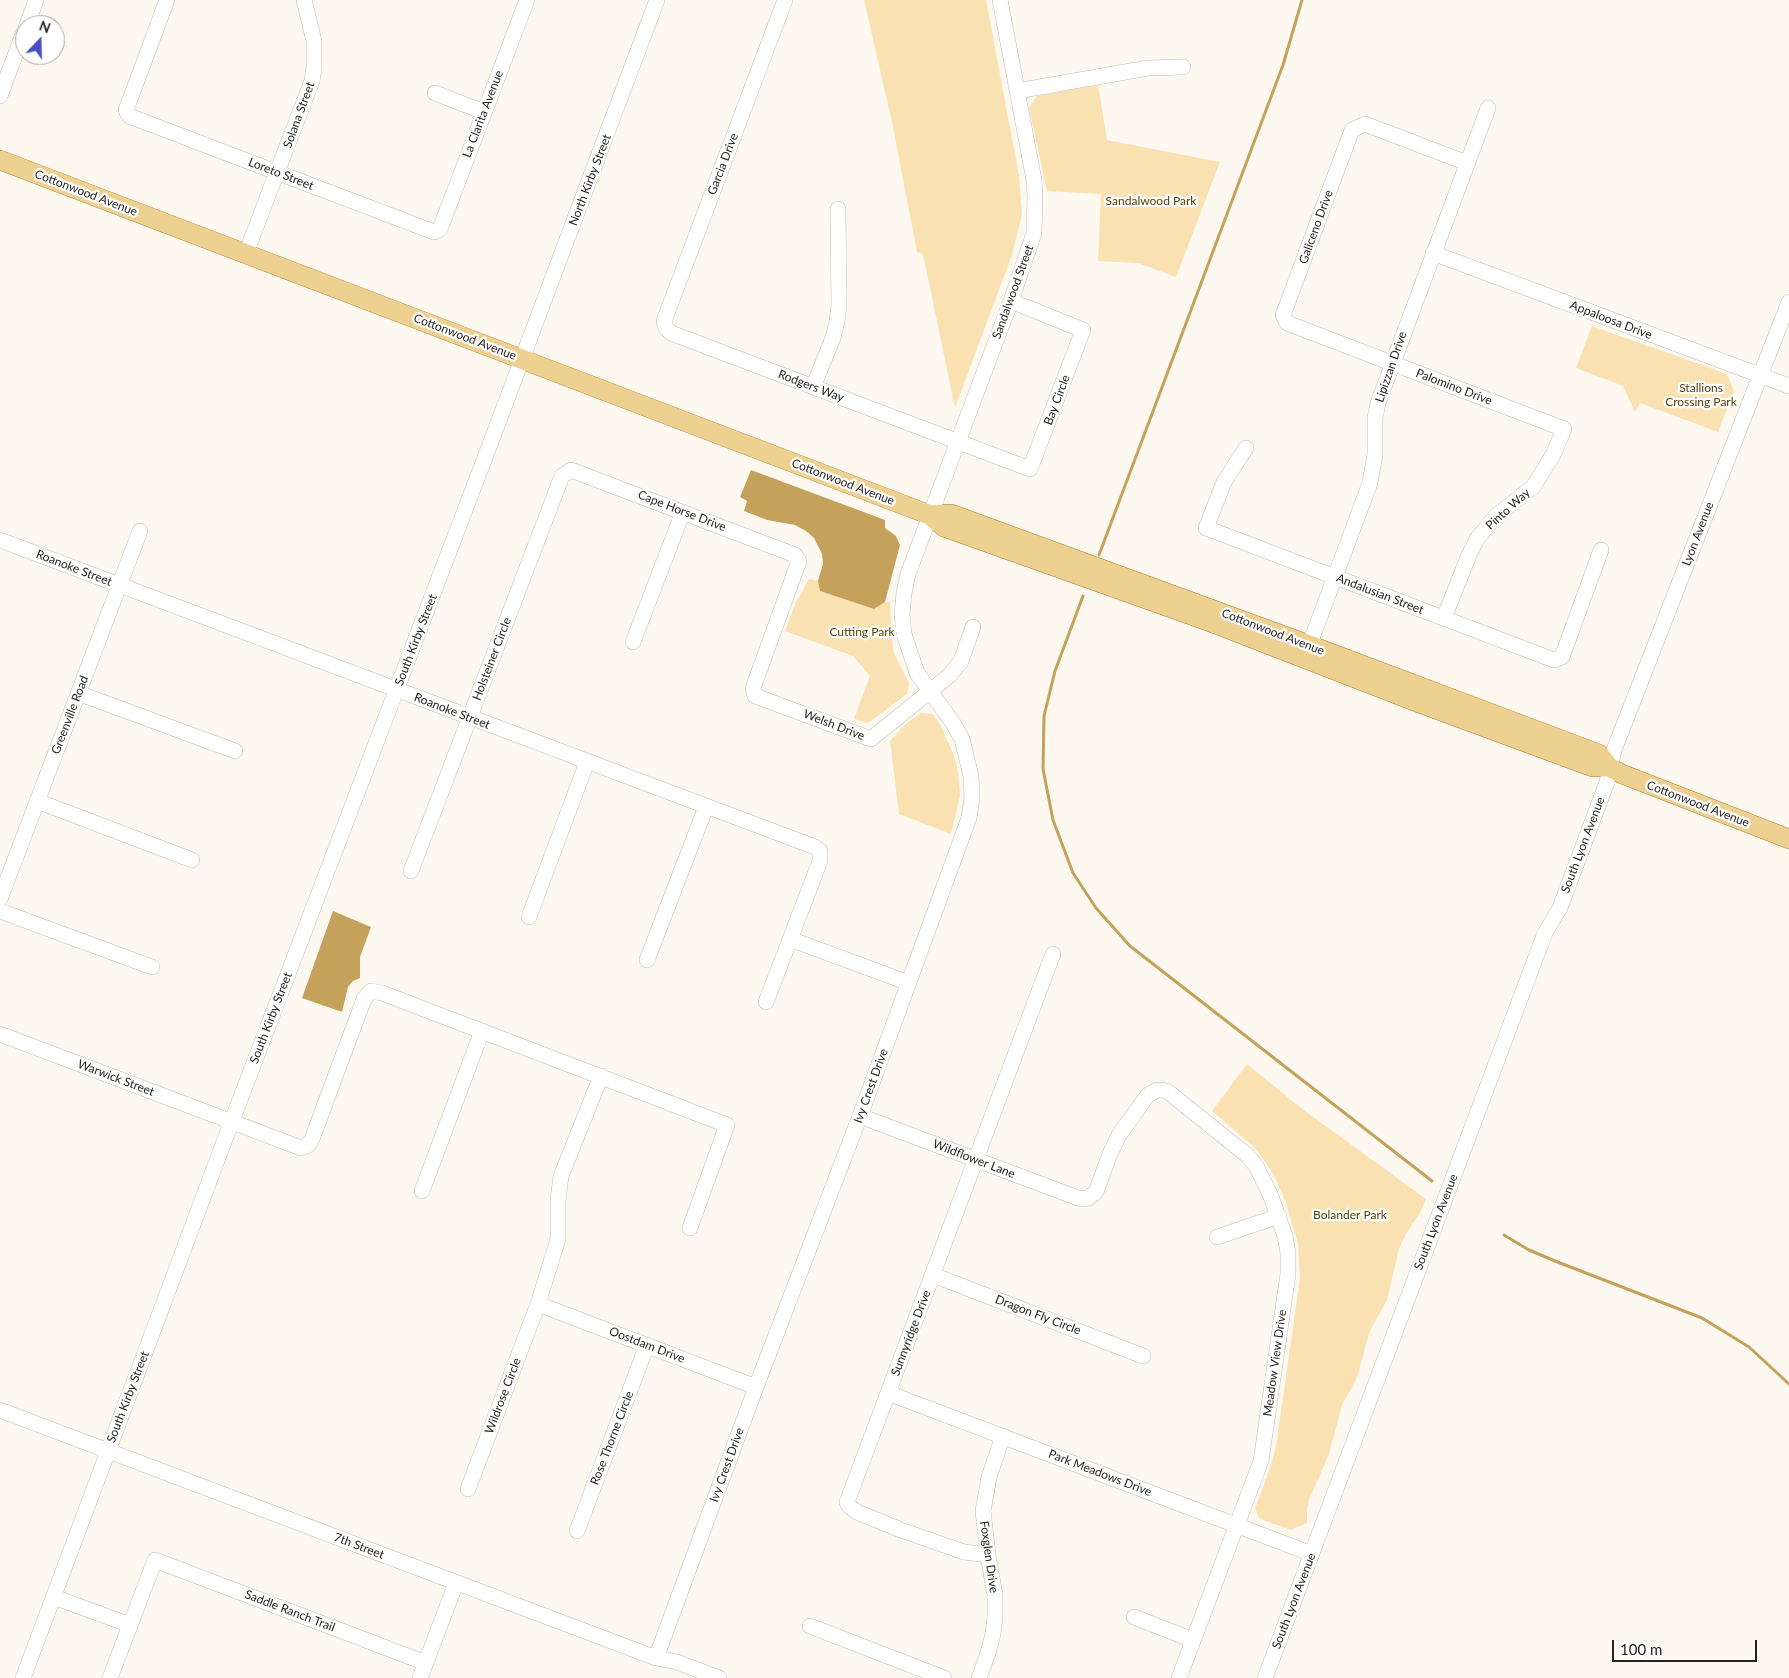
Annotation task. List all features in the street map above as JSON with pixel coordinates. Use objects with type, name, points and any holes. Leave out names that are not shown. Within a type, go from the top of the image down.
[{"type":"main road","name":"Cottonwood Avenue","points":[[0,160],[930,515],[951,514],[1307,651],[1419,702],[1593,766],[1609,767],[1622,774],[1789,838]]},
{"type":"street","points":[[31,15],[36,0]]},
{"type":"street","name":"Loreto Street","points":[[167,0],[126,110],[130,116],[434,232],[440,229]]},
{"type":"street","name":"Solana Street","points":[[246,254],[308,94],[314,68],[314,41],[304,0]]},
{"type":"street","name":"La Clarita Avenue","points":[[440,229],[527,0]]},
{"type":"street","name":"North Kirby Street","points":[[522,360],[657,0]]},
{"type":"street","name":"Garcia Drive","points":[[666,328],[664,322],[785,0]]},
{"type":"street","name":"Sandalwood Street","points":[[930,515],[1011,301],[1034,232],[1034,180],[1000,0]]},
{"type":"street","points":[[0,96],[15,56]]},
{"type":"street","points":[[1017,91],[1148,68],[1184,67]]},
{"type":"street","points":[[435,93],[484,112]]},
{"type":"street","name":"Lipizzan Drive","points":[[1307,651],[1370,483],[1376,454],[1375,418],[1378,403],[1488,108]]},
{"type":"street","name":"Galiceno Drive","points":[[1287,323],[1283,315],[1352,130],[1365,124],[1467,162]]},
{"type":"street","points":[[813,387],[833,338],[837,321],[839,306],[838,209]]},
{"type":"street","name":"Appaloosa Drive","points":[[1433,253],[1789,386]]},
{"type":"street","name":"Bay Circle","points":[[958,442],[1030,469],[1083,330],[1011,301]]},
{"type":"street","name":"Lyon Avenue","points":[[1609,767],[1789,302]]},
{"type":"street","name":"Palomino Drive","points":[[1287,323],[1564,429]]},
{"type":"street","name":"Rodgers Way","points":[[666,328],[671,333],[958,442]]},
{"type":"street","name":"South Kirby Street","points":[[23,1678],[522,360]]},
{"type":"street","name":"Pinto Way","points":[[1444,618],[1477,539],[1496,516],[1533,487],[1553,455],[1564,429]]},
{"type":"street","name":"Andalusian Street","points":[[1246,448],[1224,482],[1206,528],[1554,660],[1562,657],[1601,550]]},
{"type":"street","name":"Cape Horse Drive","points":[[562,476],[571,470],[795,555],[799,561],[753,688],[755,696]]},
{"type":"street","name":"Holsteiner Circle","points":[[411,871],[562,476]]},
{"type":"street","points":[[633,642],[683,512]]},
{"type":"street","name":"Ivy Crest Drive","points":[[656,1658],[756,1387],[860,1116],[963,839],[969,818],[972,798],[971,776],[962,739],[953,723],[916,673],[908,653],[904,634],[902,614],[908,574],[930,515]]},
{"type":"street","name":"Greenville Road","points":[[0,899],[140,531]]},
{"type":"street","name":"Roanoke Street","points":[[0,540],[815,847],[820,851],[820,861],[790,939]]},
{"type":"street","points":[[929,692],[956,668],[961,661],[973,627]]},
{"type":"street","name":"Welsh Drive","points":[[755,696],[871,739],[929,692]]},
{"type":"street","points":[[78,693],[235,751]]},
{"type":"street","points":[[529,917],[587,762]]},
{"type":"street","name":"South Lyon Avenue","points":[[1265,1678],[1545,933],[1560,908],[1577,863],[1607,782],[1609,767]]},
{"type":"street","points":[[37,801],[192,860]]},
{"type":"street","points":[[646,960],[706,807]]},
{"type":"street","points":[[0,911],[152,967]]},
{"type":"street","points":[[766,1002],[790,939],[909,983]]},
{"type":"street","name":"Sunnyridge Drive","points":[[988,1555],[964,1552],[901,1530],[857,1512],[848,1506],[847,1498],[1053,954]]},
{"type":"street","name":"Warwick Street","points":[[0,1034],[301,1148],[308,1145],[364,999],[370,991],[382,993],[482,1031]]},
{"type":"street","points":[[422,1191],[482,1031],[727,1125],[690,1228]]},
{"type":"street","name":"Wildrose Circle","points":[[468,1489],[538,1304],[558,1239],[558,1200],[561,1176],[601,1076]]},
{"type":"street","name":"Wildflower Lane","points":[[860,1116],[1078,1198],[1088,1198],[1096,1192],[1119,1135],[1148,1095],[1157,1090]]},
{"type":"street","name":"Meadow View Drive","points":[[1157,1090],[1167,1091],[1248,1156],[1256,1166],[1270,1194],[1279,1216],[1288,1252],[1288,1274],[1261,1461],[1179,1678]]},
{"type":"street","points":[[1218,1237],[1279,1216]]},
{"type":"street","name":"Dragon Fly Circle","points":[[933,1275],[1143,1356]]},
{"type":"street","name":"Oostdam Drive","points":[[538,1304],[756,1387]]},
{"type":"street","name":"Rose Thorne Circle","points":[[577,1531],[647,1345]]},
{"type":"street","name":"Park Meadows Drive","points":[[888,1393],[1312,1554]]},
{"type":"street","name":"7th Street","points":[[0,1410],[656,1658],[677,1662],[719,1678]]},
{"type":"street","name":"Foxglen Drive","points":[[979,1678],[993,1634],[995,1616],[995,1595],[988,1555],[984,1512],[986,1492],[1003,1436]]},
{"type":"street","name":"Saddle Ranch Trail","points":[[130,1625],[155,1560],[426,1663]]},
{"type":"street","points":[[420,1678],[456,1582]]},
{"type":"street","points":[[54,1597],[130,1625],[110,1678]]},
{"type":"street","points":[[1134,1617],[1193,1640]]},
{"type":"street","points":[[810,1626],[944,1678]]},
{"type":"green space","points":[[864,0],[986,0],[1019,176],[1022,214],[1012,255],[955,408],[923,254],[917,252],[892,122]]},
{"type":"green space","name":"Sandalwood Park","points":[[1098,85],[1107,140],[1220,162],[1176,277],[1138,263],[1098,261],[1101,194],[1047,191],[1029,108],[1037,96]]},
{"type":"green space","name":"Stallions Crossing Park","points":[[1592,326],[1727,374],[1734,391],[1718,432],[1640,403],[1635,412],[1623,386],[1576,368]]},
{"type":"green space","name":"Cutting Park","points":[[809,579],[818,581],[820,591],[874,609],[885,602],[890,602],[893,651],[909,683],[907,694],[867,723],[854,719],[870,676],[853,656],[785,631],[796,602]]},
{"type":"green space","points":[[921,713],[932,714],[940,724],[953,753],[958,771],[960,796],[951,834],[899,814],[890,741],[907,723]]},
{"type":"green space","name":"Bolander Park","points":[[1247,1064],[1301,1108],[1426,1199],[1399,1249],[1387,1300],[1369,1333],[1357,1378],[1342,1405],[1329,1454],[1309,1500],[1307,1523],[1291,1530],[1260,1519],[1255,1509],[1276,1446],[1300,1279],[1298,1243],[1285,1200],[1273,1173],[1255,1148],[1212,1111]]},
{"type":"shaded area","points":[[751,470],[885,520],[885,528],[896,536],[900,545],[885,602],[874,609],[820,591],[818,581],[823,564],[822,554],[814,538],[795,525],[767,520],[744,511],[747,501],[740,497]]},
{"type":"shaded area","points":[[333,911],[371,927],[360,957],[360,978],[353,981],[348,987],[342,1012],[302,998]]},
{"type":"waterway","points":[[1099,555],[1283,65],[1302,0]]},
{"type":"waterway","points":[[1083,596],[1055,671],[1044,716],[1043,769],[1053,820],[1073,873],[1096,908],[1130,946],[1432,1181]]},
{"type":"waterway","points":[[1504,1235],[1529,1250],[1555,1261],[1702,1318],[1749,1347],[1789,1384]]}]
